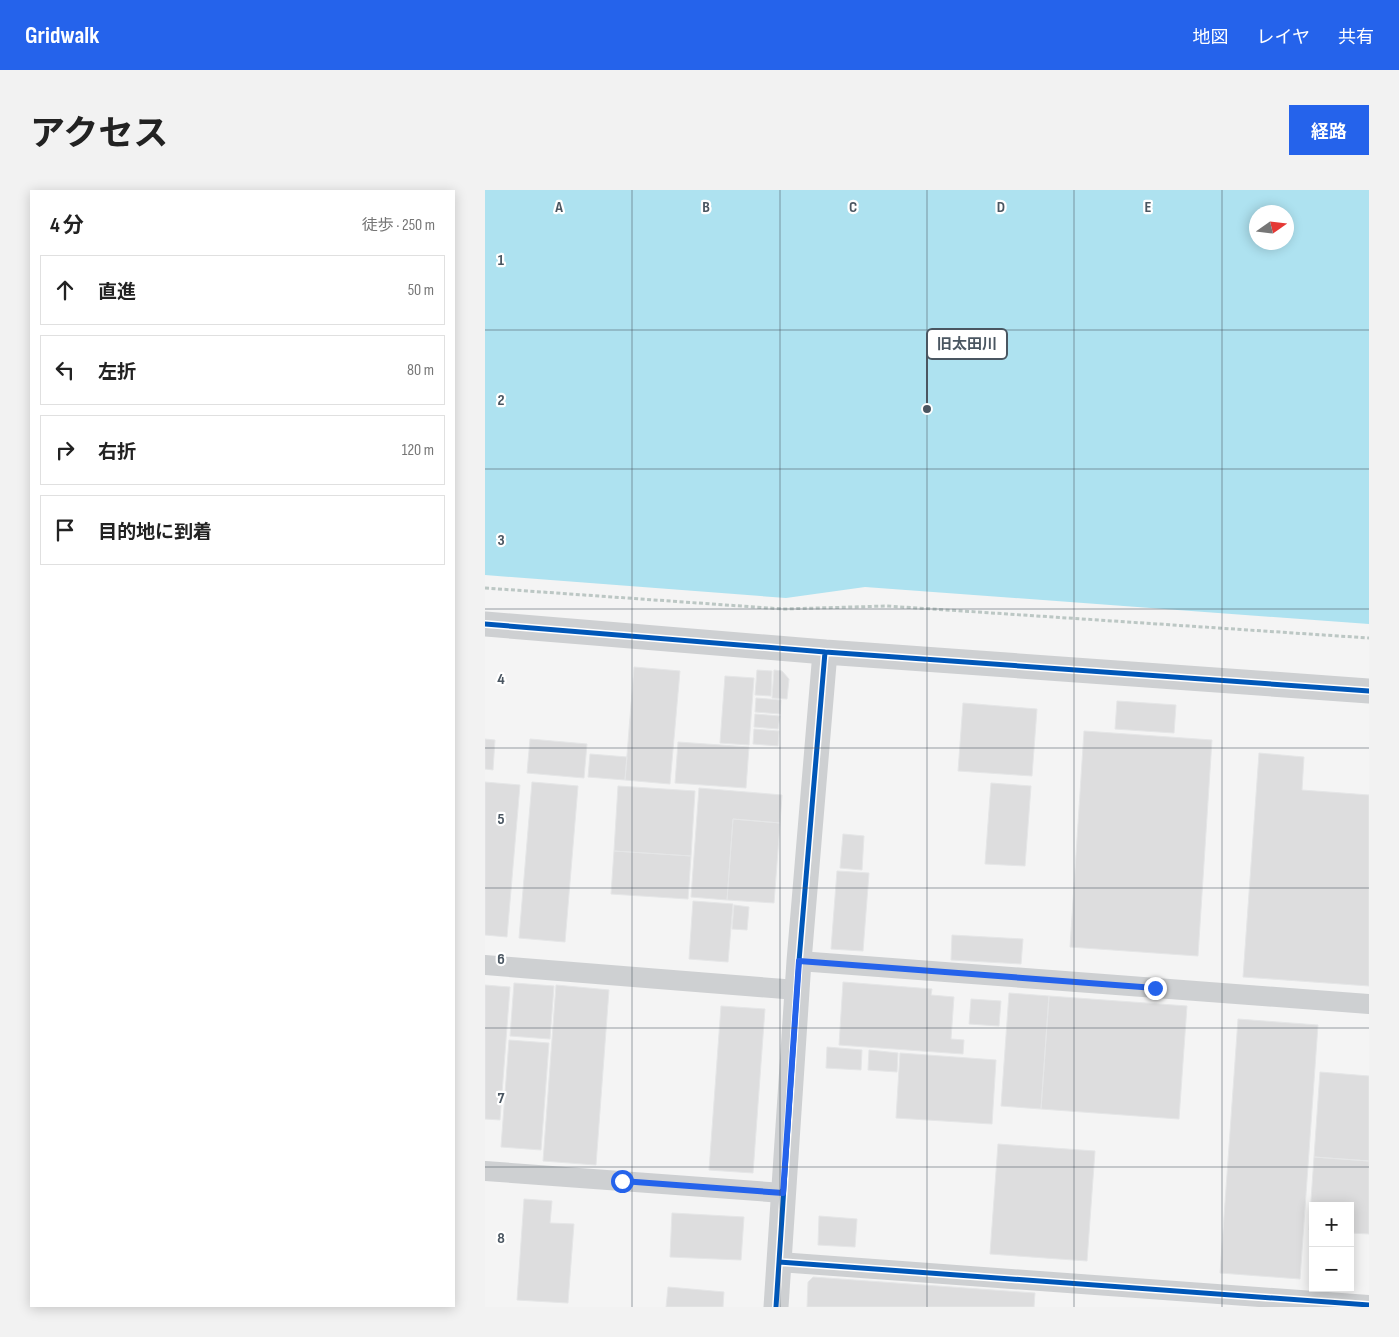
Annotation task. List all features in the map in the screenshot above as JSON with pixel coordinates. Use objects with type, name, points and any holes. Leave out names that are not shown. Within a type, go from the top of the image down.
[{"type":"street","points":[[485,624],[825,652],[1369,691]]},
{"type":"street","points":[[776,1307],[799,961],[825,652]]},
{"type":"street","points":[[799,961],[1369,1004]]},
{"type":"street","points":[[485,965],[797,990]]},
{"type":"street","points":[[485,1171],[783,1193]]},
{"type":"street","points":[[779,1262],[1369,1305]]},
{"type":"path","points":[[485,588],[783,609],[887,606],[1369,638]]},
{"type":"water","points":[[485,190],[1369,190],[1369,624],[865,587],[786,598],[485,575]]},
{"type":"building","points":[[634,667],[680,671],[670,784],[625,780]]},
{"type":"building","points":[[757,670],[772,671],[771,696],[755,695]]},
{"type":"building","points":[[774,670],[782,671],[789,679],[787,699],[772,698]]},
{"type":"building","points":[[725,676],[754,678],[749,745],[720,743]]},
{"type":"building","points":[[756,698],[781,700],[780,714],[755,712]]},
{"type":"building","points":[[1117,701],[1176,705],[1174,733],[1115,729]]},
{"type":"building","points":[[963,703],[1037,709],[1032,776],[958,771]]},
{"type":"building","points":[[755,714],[780,716],[778,729],[754,727]]},
{"type":"building","points":[[754,729],[779,731],[778,746],[753,744]]},
{"type":"building","points":[[1084,731],[1212,740],[1198,956],[1070,947]]},
{"type":"building","points":[[485,739],[495,740],[493,770],[485,769]]},
{"type":"building","points":[[530,739],[587,744],[584,778],[527,773]]},
{"type":"building","points":[[678,742],[749,747],[746,788],[675,783]]},
{"type":"building","points":[[1259,753],[1304,757],[1302,790],[1369,795],[1369,986],[1243,977]]},
{"type":"building","points":[[590,754],[627,757],[625,780],[588,777]]},
{"type":"building","points":[[485,782],[520,785],[507,937],[485,935]]},
{"type":"building","points":[[532,782],[578,786],[565,942],[519,938]]},
{"type":"building","points":[[991,783],[1031,786],[1025,866],[985,864]]},
{"type":"building","points":[[618,786],[695,791],[691,856],[614,851]]},
{"type":"building","points":[[699,788],[782,795],[780,823],[733,819],[727,900],[691,897]]},
{"type":"building","points":[[733,819],[780,823],[774,903],[727,900]]},
{"type":"building","points":[[843,834],[864,836],[862,870],[840,868]]},
{"type":"building","points":[[614,851],[691,856],[688,899],[611,894]]},
{"type":"building","points":[[837,871],[869,873],[863,951],[831,949]]},
{"type":"building","points":[[693,901],[733,904],[728,962],[689,959]]},
{"type":"building","points":[[734,905],[749,907],[747,930],[732,929]]},
{"type":"building","points":[[952,935],[1023,939],[1021,964],[951,960]]},
{"type":"building","points":[[843,982],[932,989],[931,995],[954,997],[951,1039],[964,1040],[963,1054],[839,1045]]},
{"type":"building","points":[[514,983],[554,986],[550,1039],[510,1036]]},
{"type":"building","points":[[485,985],[510,987],[500,1120],[485,1119]]},
{"type":"building","points":[[556,985],[609,990],[596,1165],[543,1161]]},
{"type":"building","points":[[1009,993],[1049,996],[1041,1109],[1001,1106]]},
{"type":"building","points":[[1049,996],[1187,1006],[1179,1119],[1041,1109]]},
{"type":"building","points":[[971,999],[1001,1001],[999,1026],[969,1024]]},
{"type":"building","points":[[721,1006],[765,1009],[753,1173],[709,1170]]},
{"type":"building","points":[[1238,1019],[1318,1025],[1300,1279],[1220,1273]]},
{"type":"building","points":[[509,1040],[549,1043],[541,1150],[501,1147]]},
{"type":"building","points":[[827,1047],[862,1050],[861,1070],[826,1068]]},
{"type":"building","points":[[869,1050],[898,1053],[897,1072],[868,1070]]},
{"type":"building","points":[[900,1053],[996,1060],[992,1124],[896,1118]]},
{"type":"building","points":[[1320,1072],[1369,1076],[1369,1161],[1314,1157]]},
{"type":"building","points":[[998,1144],[1095,1151],[1087,1261],[990,1254]]},
{"type":"building","points":[[1314,1157],[1369,1161],[1369,1234],[1354,1233],[1354,1202],[1311,1202]]},
{"type":"building","points":[[524,1199],[552,1201],[550,1223],[574,1224],[568,1303],[517,1300]]},
{"type":"building","points":[[672,1213],[744,1217],[741,1260],[670,1257]]},
{"type":"building","points":[[819,1216],[857,1219],[855,1247],[818,1245]]},
{"type":"building","points":[[813,1277],[1035,1293],[1034,1307],[807,1307],[808,1282]]},
{"type":"building","points":[[668,1287],[724,1292],[723,1307],[666,1307]]},
{"type":"cycle path","points":[[485,624],[825,652],[1369,691]]},
{"type":"cycle path","points":[[776,1307],[799,961],[825,652]]},
{"type":"cycle path","points":[[779,1262],[1369,1305]]},
{"type":"place","name":"旧太田川","points":[[927,409]]},
{"type":"route","points":[[622,1181],[783,1193],[799,961],[1155,988]]}]
